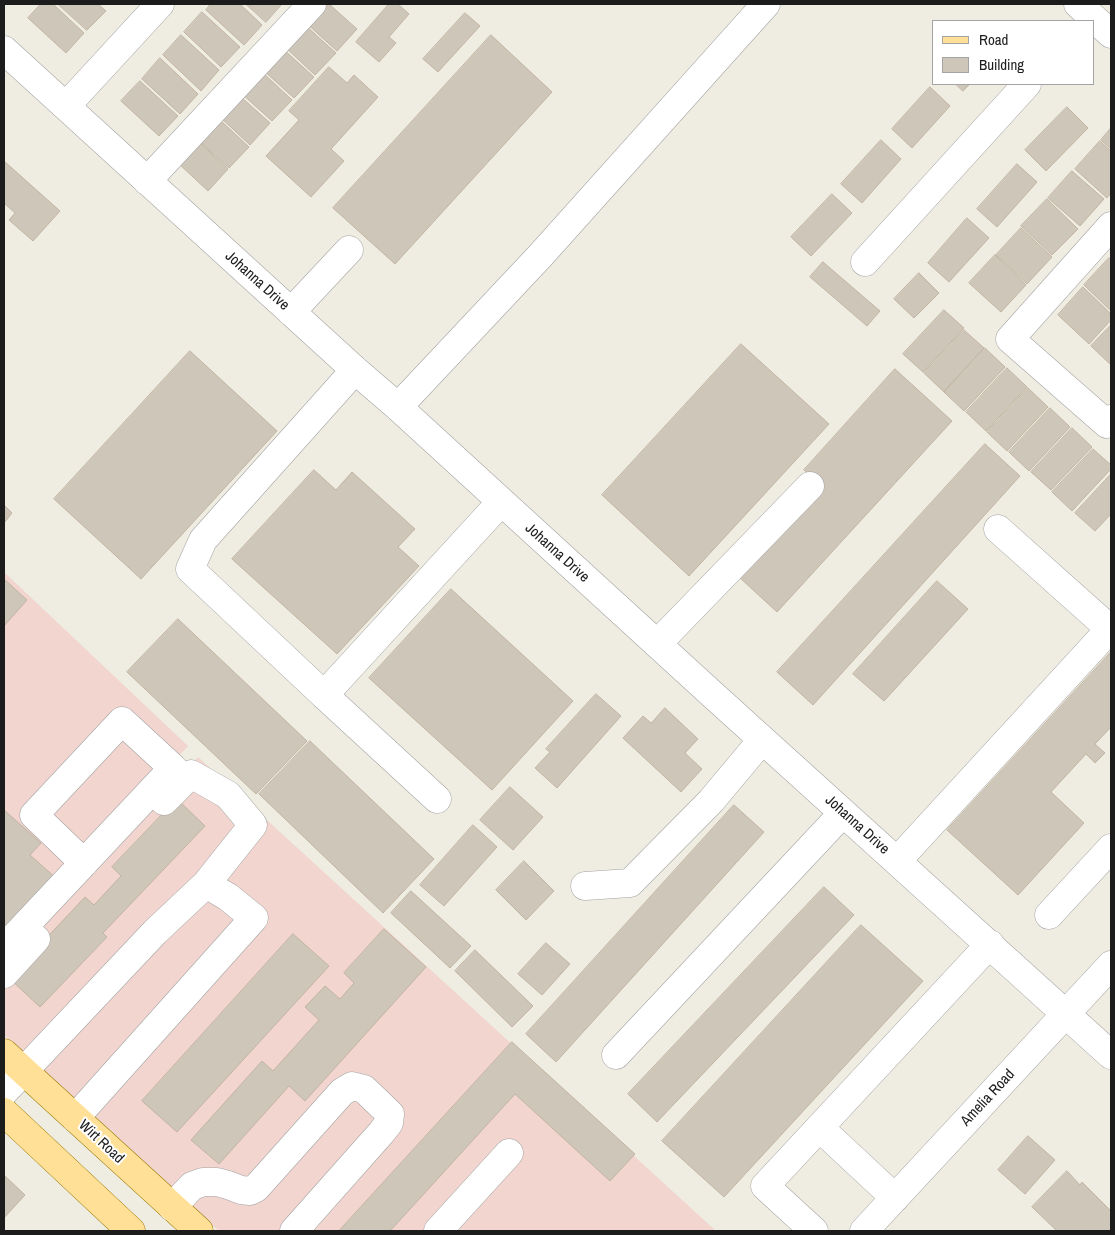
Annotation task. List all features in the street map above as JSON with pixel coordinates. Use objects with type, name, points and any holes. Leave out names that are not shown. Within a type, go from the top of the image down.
[{"type":"main road","name":"Wirt Road","points":[[14,1062],[199,1231]]},
{"type":"main road","points":[[4,1112],[131,1231]]},
{"type":"street","points":[[66,106],[160,4]]},
{"type":"street","points":[[147,181],[312,4]]},
{"type":"street","points":[[398,407],[540,256],[766,4]]},
{"type":"street","points":[[1095,22],[1111,34]]},
{"type":"street","name":"Johanna Drive","points":[[4,50],[656,644],[1111,1055]]},
{"type":"street","points":[[865,262],[1026,85]]},
{"type":"street","points":[[1111,226],[1010,339],[1107,424],[1111,419]]},
{"type":"street","points":[[291,312],[349,250]]},
{"type":"street","points":[[355,370],[204,540],[190,569],[437,799]]},
{"type":"street","points":[[656,644],[810,486]]},
{"type":"street","points":[[324,695],[500,502]]},
{"type":"street","points":[[897,861],[1110,629],[998,528]]},
{"type":"street","points":[[4,948],[84,863],[173,768],[122,721],[34,814],[84,863]]},
{"type":"street","points":[[585,886],[630,883],[711,801],[762,740]]},
{"type":"street","points":[[4,974],[191,774],[228,795],[253,826],[206,884],[14,1062],[4,1092]]},
{"type":"street","points":[[616,1055],[843,813]]},
{"type":"street","points":[[1049,915],[1111,848]]},
{"type":"street","points":[[75,1118],[254,918],[228,897],[206,884]]},
{"type":"street","points":[[814,1231],[765,1186],[990,944]]},
{"type":"street","name":"Amelia Road","points":[[864,1231],[1111,965]]},
{"type":"street","points":[[172,1207],[192,1186],[203,1182],[217,1182],[240,1190],[250,1191],[256,1188],[342,1092],[352,1086],[364,1089],[390,1114],[389,1123],[294,1231]]},
{"type":"street","points":[[820,1128],[895,1198]]},
{"type":"street","points":[[438,1231],[509,1153]]},
{"type":"shaded area","points":[[4,572],[188,746],[4,942]]},
{"type":"shaded area","points":[[198,757],[716,1231],[219,1231],[4,1035],[4,969]]},
{"type":"building","points":[[41,4],[53,4],[84,33],[66,53],[28,18]]},
{"type":"building","points":[[58,4],[98,4],[106,11],[87,30]]},
{"type":"building","points":[[211,4],[240,4],[262,25],[244,45],[206,10]]},
{"type":"building","points":[[246,4],[282,4],[266,22]]},
{"type":"building","points":[[324,4],[329,4],[357,29],[337,51],[306,23]]},
{"type":"building","points":[[389,4],[398,4],[409,14],[389,37],[396,43],[379,62],[356,42]]},
{"type":"building","points":[[202,12],[240,47],[221,67],[184,32]]},
{"type":"building","points":[[465,13],[480,26],[438,72],[423,59]]},
{"type":"building","points":[[305,25],[336,53],[315,75],[285,47]]},
{"type":"building","points":[[181,35],[219,70],[201,91],[163,55]]},
{"type":"building","points":[[491,35],[552,92],[395,264],[333,208]]},
{"type":"building","points":[[283,49],[314,77],[294,98],[263,70]]},
{"type":"building","points":[[160,58],[198,94],[180,114],[142,79]]},
{"type":"building","points":[[329,67],[347,83],[354,75],[378,97],[331,149],[344,161],[311,197],[266,156],[299,120],[289,111]]},
{"type":"building","points":[[262,72],[292,100],[272,121],[242,94]]},
{"type":"building","points":[[140,81],[178,116],[159,136],[121,101]]},
{"type":"building","points":[[957,85],[969,85],[963,91]]},
{"type":"building","points":[[930,87],[950,106],[912,148],[892,129]]},
{"type":"building","points":[[240,96],[270,123],[250,145],[220,117]]},
{"type":"building","points":[[1067,107],[1088,128],[1046,171],[1025,150]]},
{"type":"building","points":[[219,119],[249,147],[229,168],[199,141]]},
{"type":"building","points":[[1111,128],[1111,149],[1101,140]]},
{"type":"building","points":[[881,140],[901,159],[862,203],[841,184]]},
{"type":"building","points":[[198,141],[228,169],[208,191],[178,163]]},
{"type":"building","points":[[1100,141],[1111,151],[1111,193],[1107,198],[1075,169]]},
{"type":"building","points":[[4,161],[60,211],[33,241],[9,220],[15,213],[4,203]]},
{"type":"building","points":[[1017,164],[1037,182],[997,227],[977,209]]},
{"type":"building","points":[[1072,171],[1104,199],[1080,226],[1048,198]]},
{"type":"building","points":[[832,194],[852,213],[811,256],[791,237]]},
{"type":"building","points":[[1047,199],[1078,229],[1052,255],[1021,226]]},
{"type":"building","points":[[967,218],[989,238],[949,282],[928,263]]},
{"type":"building","points":[[1021,228],[1052,257],[1027,284],[996,255]]},
{"type":"building","points":[[995,255],[1026,285],[1001,312],[969,283]]},
{"type":"building","points":[[1109,258],[1111,260],[1111,311],[1084,285]]},
{"type":"building","points":[[823,262],[880,311],[867,326],[810,277]]},
{"type":"building","points":[[919,273],[939,293],[914,318],[894,299]]},
{"type":"building","points":[[1083,287],[1111,314],[1111,320],[1089,344],[1058,315]]},
{"type":"building","points":[[944,310],[964,328],[923,372],[903,354]]},
{"type":"building","points":[[1111,325],[1111,365],[1091,346]]},
{"type":"building","points":[[964,330],[984,348],[944,392],[924,373]]},
{"type":"building","points":[[741,344],[829,424],[689,576],[602,495]]},
{"type":"building","points":[[985,348],[1005,367],[964,411],[944,392]]},
{"type":"building","points":[[190,351],[277,431],[141,579],[54,499]]},
{"type":"building","points":[[1007,368],[1027,387],[986,431],[966,412]]},
{"type":"building","points":[[895,369],[952,421],[777,612],[739,577],[822,486],[804,470]]},
{"type":"building","points":[[1028,388],[1048,407],[1007,451],[987,432]]},
{"type":"building","points":[[1050,408],[1070,427],[1029,471],[1009,452]]},
{"type":"building","points":[[1072,428],[1092,447],[1051,490],[1031,472]]},
{"type":"building","points":[[985,444],[1020,476],[813,705],[777,672]]},
{"type":"building","points":[[1093,449],[1111,465],[1111,469],[1072,511],[1052,492]]},
{"type":"building","points":[[314,470],[336,490],[352,472],[415,529],[398,547],[419,566],[337,654],[232,559]]},
{"type":"building","points":[[1111,474],[1111,514],[1095,531],[1075,513]]},
{"type":"building","points":[[4,505],[12,513],[4,523]]},
{"type":"building","points":[[4,579],[27,600],[4,626]]},
{"type":"building","points":[[937,581],[968,609],[884,701],[853,674]]},
{"type":"building","points":[[451,589],[573,701],[492,790],[369,678]]},
{"type":"building","points":[[178,619],[307,741],[256,794],[127,672]]},
{"type":"building","points":[[1111,652],[1111,727],[1095,744],[1105,753],[1095,763],[1086,754],[1051,792],[1084,823],[1018,895],[947,830]]},
{"type":"building","points":[[596,694],[621,716],[557,788],[535,768],[550,752],[546,749]]},
{"type":"building","points":[[665,708],[698,739],[685,753],[702,769],[681,792],[623,738],[643,716],[651,723]]},
{"type":"building","points":[[310,741],[434,859],[383,913],[259,794]]},
{"type":"building","points":[[510,787],[543,817],[513,850],[480,820]]},
{"type":"building","points":[[177,799],[205,826],[103,933],[107,937],[40,1007],[9,978],[85,897],[94,905],[121,876],[112,867]]},
{"type":"building","points":[[734,805],[764,832],[556,1062],[526,1034]]},
{"type":"building","points":[[4,810],[41,843],[30,855],[57,879],[4,935]]},
{"type":"building","points":[[473,825],[497,847],[444,906],[420,885]]},
{"type":"building","points":[[524,861],[554,891],[526,920],[496,890]]},
{"type":"building","points":[[824,887],[854,915],[657,1122],[628,1094]]},
{"type":"building","points":[[411,891],[471,946],[450,968],[391,913]]},
{"type":"building","points":[[861,925],[923,981],[724,1197],[662,1141]]},
{"type":"building","points":[[384,929],[426,967],[305,1101],[289,1086],[219,1164],[191,1140],[262,1061],[273,1071],[319,1020],[305,1007],[325,986],[340,999],[354,983],[344,973]]},
{"type":"building","points":[[293,934],[329,966],[177,1132],[142,1101]]},
{"type":"building","points":[[546,943],[570,964],[542,995],[518,974]]},
{"type":"building","points":[[475,950],[533,1006],[512,1027],[455,971]]},
{"type":"building","points":[[512,1042],[635,1154],[610,1181],[515,1094],[390,1231],[339,1231]]},
{"type":"building","points":[[1028,1136],[1055,1160],[1025,1194],[998,1170]]},
{"type":"building","points":[[1067,1171],[1080,1185],[1082,1182],[1111,1211],[1111,1231],[1057,1231],[1032,1207]]},
{"type":"building","points":[[4,1175],[25,1195],[4,1218]]}]
